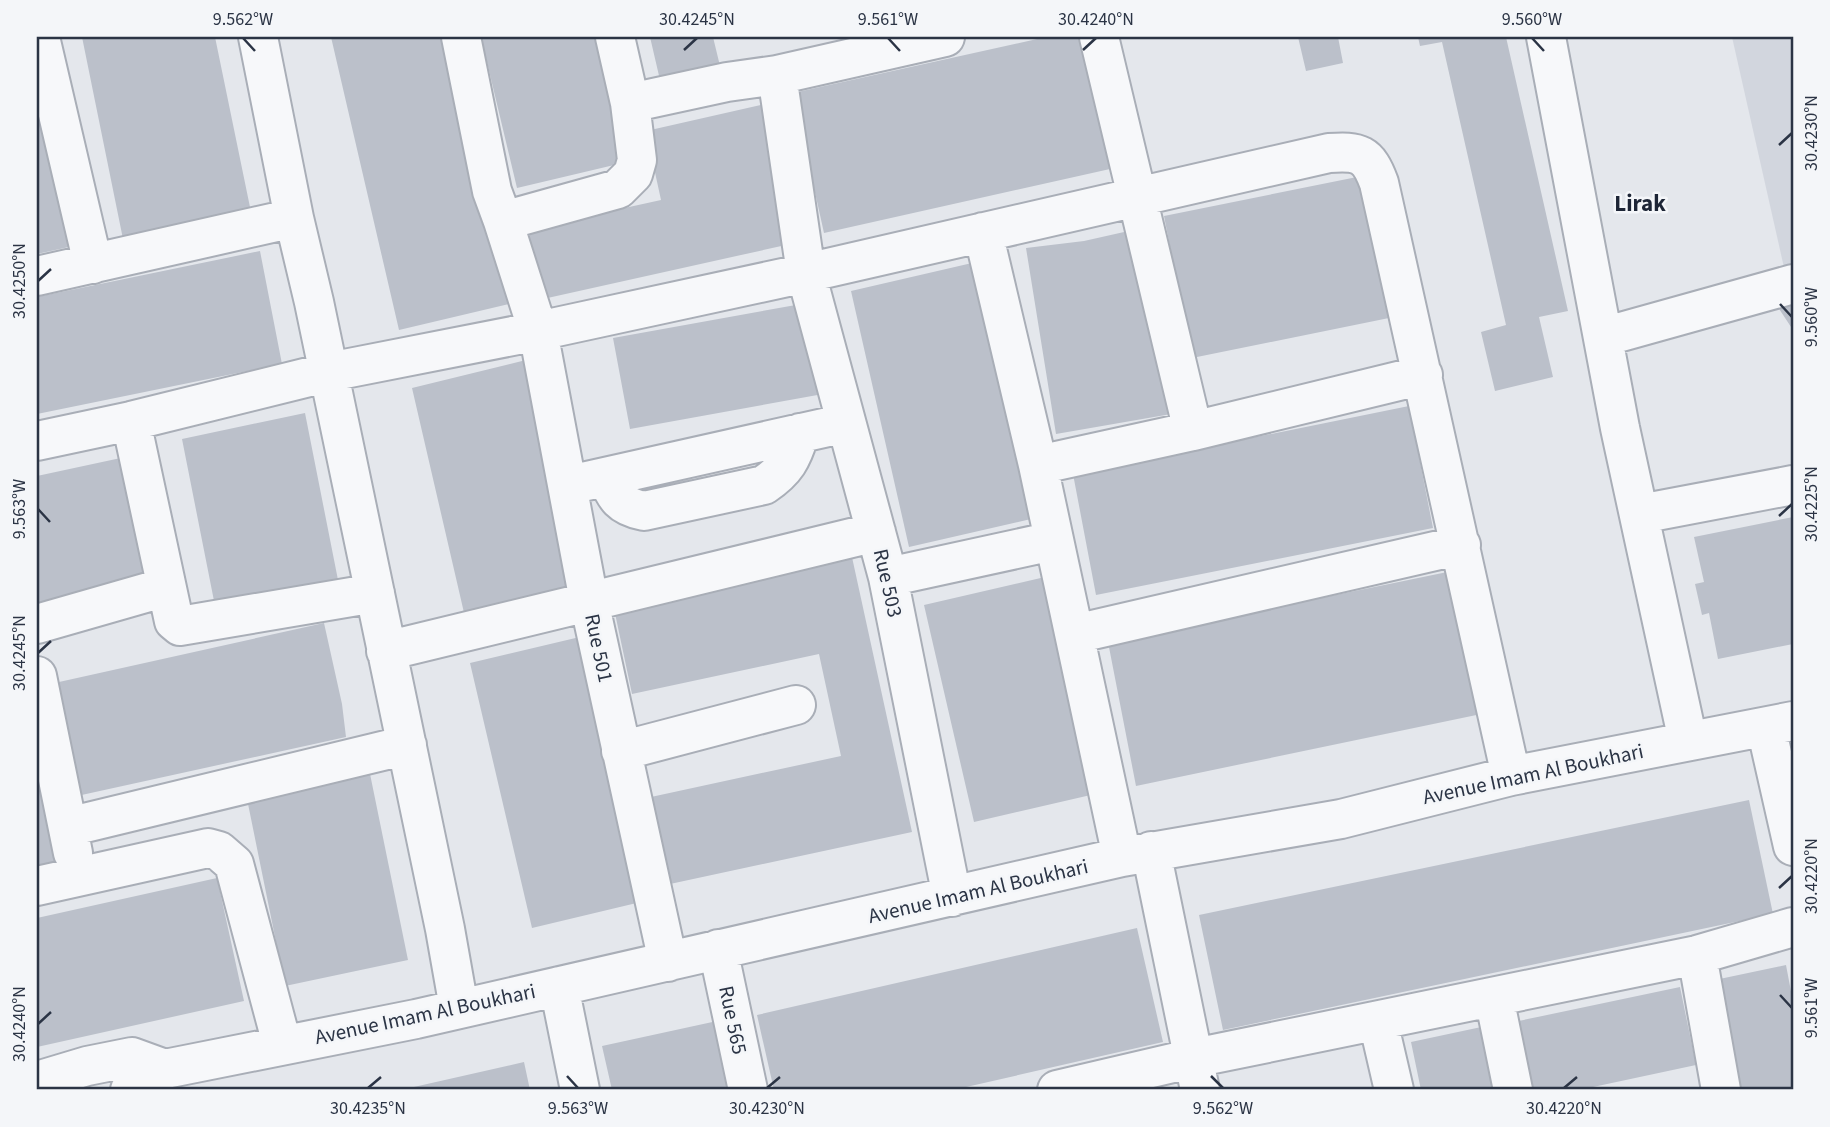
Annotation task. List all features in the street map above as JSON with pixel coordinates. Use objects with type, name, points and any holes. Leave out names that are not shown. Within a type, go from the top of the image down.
[{"type":"street","points":[[40,37],[93,264]]},
{"type":"street","points":[[258,37],[293,218],[329,372],[460,1008]]},
{"type":"street","name":"Rue 501","points":[[461,37],[492,191],[538,331],[589,601],[668,962]]},
{"type":"street","points":[[503,221],[618,189],[633,174],[637,160],[629,103],[615,37]]},
{"type":"street","points":[[629,103],[727,82],[777,75],[945,37]]},
{"type":"street","points":[[1099,37],[1193,431]]},
{"type":"street","points":[[1546,37],[1603,337],[1688,741]]},
{"type":"street","name":"Rue 503","points":[[777,75],[806,273],[888,577],[952,897]]},
{"type":"street","points":[[37,441],[131,421],[329,372],[538,331],[806,273],[1329,153],[1348,151],[1363,155],[1375,171],[1379,183],[1511,776]]},
{"type":"street","points":[[37,276],[293,218]]},
{"type":"street","points":[[983,232],[1075,634],[1197,1074]]},
{"type":"street","points":[[1603,337],[1793,284]]},
{"type":"street","points":[[1038,465],[1193,431],[1423,375]]},
{"type":"street","points":[[131,421],[174,621],[180,626],[375,593]]},
{"type":"street","points":[[569,485],[846,423]]},
{"type":"street","points":[[1640,514],[1793,485]]},
{"type":"street","points":[[386,651],[876,532]]},
{"type":"street","points":[[888,577],[1053,541]]},
{"type":"street","points":[[1075,634],[1461,545]]},
{"type":"street","points":[[37,624],[166,587]]},
{"type":"street","points":[[37,676],[78,876]]},
{"type":"street","points":[[621,751],[796,705]]},
{"type":"street","points":[[1780,724],[1793,846]]},
{"type":"street","name":"Avenue Imam Al Boukhari","points":[[130,1090],[165,1069],[416,1019],[1136,854],[1341,819],[1511,776],[1780,724]]},
{"type":"street","points":[[68,827],[407,745]]},
{"type":"street","points":[[37,886],[208,848],[219,851],[234,864],[282,1044]]},
{"type":"street","points":[[1057,1090],[1197,1074],[1378,1021],[1697,955],[1793,927]]},
{"type":"street","name":"Rue 565","points":[[718,950],[748,1090]]},
{"type":"street","points":[[1697,955],[1721,1090]]},
{"type":"street","points":[[559,986],[580,1090]]},
{"type":"street","points":[[1494,997],[1513,1090]]},
{"type":"street","points":[[1378,1021],[1394,1090]]},
{"type":"street","points":[[37,1081],[87,1066],[132,1057],[165,1069]]},
{"type":"shaded area","points":[[1732,37],[1793,37],[1793,270],[1785,272]]},
{"type":"building","points":[[82,37],[215,37],[251,212],[123,239]]},
{"type":"building","points":[[331,37],[451,37],[513,303],[399,330]]},
{"type":"building","points":[[481,37],[602,37],[631,161],[517,188]]},
{"type":"building","points":[[650,37],[713,37],[720,66],[660,80]]},
{"type":"building","points":[[1046,37],[1081,37],[1110,169],[824,233],[793,93]]},
{"type":"building","points":[[1298,37],[1338,37],[1343,63],[1306,71]]},
{"type":"building","points":[[1418,37],[1506,37],[1568,311],[1539,317],[1553,377],[1495,391],[1481,332],[1506,325],[1442,42],[1420,46]]},
{"type":"building","points":[[37,73],[78,245],[37,254]]},
{"type":"building","points":[[765,104],[795,243],[534,301],[520,231],[661,200],[646,131]]},
{"type":"building","points":[[1362,176],[1389,318],[1192,358],[1164,216]]},
{"type":"building","points":[[1133,230],[1177,413],[1056,434],[1026,248],[1084,241]]},
{"type":"building","points":[[260,251],[282,364],[37,414],[37,297]]},
{"type":"building","points":[[972,263],[1031,519],[909,547],[851,291]]},
{"type":"building","points":[[1793,292],[1793,330],[1772,298]]},
{"type":"building","points":[[807,303],[823,394],[630,429],[613,338]]},
{"type":"building","points":[[526,360],[580,590],[465,617],[412,388]]},
{"type":"building","points":[[1409,406],[1433,528],[1096,595],[1073,474]]},
{"type":"building","points":[[305,413],[339,585],[216,611],[182,439]]},
{"type":"building","points":[[130,456],[156,578],[37,605],[37,476]]},
{"type":"building","points":[[1793,517],[1793,644],[1718,659],[1709,613],[1702,615],[1695,584],[1704,582],[1694,537]]},
{"type":"building","points":[[850,548],[912,832],[670,884],[651,797],[841,756],[819,654],[632,694],[612,599]]},
{"type":"building","points":[[1457,570],[1486,713],[1136,786],[1108,642]]},
{"type":"building","points":[[1045,577],[1095,794],[974,822],[924,605]]},
{"type":"building","points":[[324,623],[342,704],[346,737],[77,796],[75,761],[59,682]]},
{"type":"building","points":[[584,636],[645,901],[532,928],[470,663]]},
{"type":"building","points":[[37,760],[61,875],[37,880]]},
{"type":"building","points":[[369,769],[408,960],[285,986],[246,794]]},
{"type":"building","points":[[1749,800],[1773,914],[1223,1030],[1199,915]]},
{"type":"building","points":[[217,878],[244,1001],[37,1047],[37,918]]},
{"type":"building","points":[[1137,928],[1163,1042],[953,1090],[774,1090],[757,1015]]},
{"type":"building","points":[[1786,965],[1793,1002],[1793,1090],[1733,1090],[1710,981]]},
{"type":"building","points":[[1680,987],[1696,1065],[1579,1090],[1523,1090],[1509,1023]]},
{"type":"building","points":[[717,1021],[732,1090],[612,1090],[602,1046]]},
{"type":"building","points":[[1486,1026],[1500,1090],[1421,1090],[1411,1042]]},
{"type":"building","points":[[524,1062],[530,1090],[405,1090],[405,1089]]},
{"type":"district","name":"Lirak","points":[[1640,203]]}]
